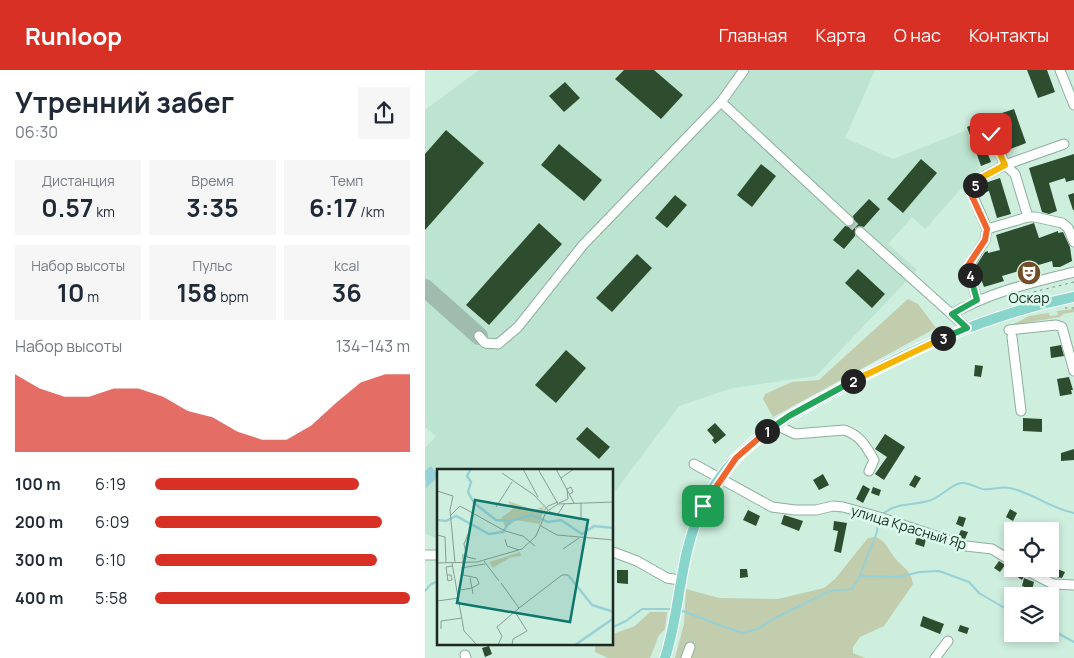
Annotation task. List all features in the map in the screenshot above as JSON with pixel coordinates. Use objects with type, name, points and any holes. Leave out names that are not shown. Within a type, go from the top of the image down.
[{"type":"main road","points":[[665,658],[674,624],[680,580],[696,519],[708,495],[742,452],[777,425],[880,366],[1004,314],[1074,296]]},
{"type":"street","points":[[479,336],[485,343],[498,344],[518,327],[583,245],[721,102],[743,70]]},
{"type":"street","points":[[1060,70],[1073,99]]},
{"type":"street","points":[[721,102],[849,221]]},
{"type":"street","points":[[991,134],[1005,165],[1015,174],[1028,217]]},
{"type":"street","points":[[977,300],[967,267],[985,240],[987,229],[971,194],[979,179],[1005,165],[1064,144]]},
{"type":"street","points":[[987,229],[1028,217],[1062,222],[1068,228],[1074,242]]},
{"type":"street","points":[[860,232],[967,328]]},
{"type":"street","points":[[952,314],[977,300],[1016,286],[1074,272]]},
{"type":"street","points":[[1004,314],[1011,336],[1021,412]]},
{"type":"street","points":[[1011,336],[1056,325],[1062,327],[1074,370]]},
{"type":"street","points":[[777,425],[795,434],[844,430],[851,432],[860,438],[874,460],[869,471]]},
{"type":"street","name":"улица Красный Яр","points":[[694,464],[772,507],[795,510],[816,510],[833,506],[843,507],[879,516],[966,546],[992,549],[1004,556]]},
{"type":"street","points":[[614,552],[637,561],[667,578],[680,580]]},
{"type":"street","points":[[1039,577],[1053,584],[1074,585]]},
{"type":"street","points":[[935,658],[948,641]]},
{"type":"street","points":[[686,658],[690,647]]},
{"type":"path","points":[[1017,296],[1074,282]]},
{"type":"shaded area","points":[[479,70],[875,70],[845,138],[893,159],[967,130],[980,168],[925,229],[912,217],[888,244],[917,270],[816,376],[732,388],[679,406],[614,493],[614,469],[437,469],[437,538],[425,534],[425,448],[436,436],[425,427],[425,110]]},
{"type":"shaded area","points":[[908,299],[918,304],[936,328],[773,417],[763,399],[765,394],[792,382],[819,380]]},
{"type":"shaded area","points":[[1074,309],[1074,312],[1063,314],[1060,317],[1012,325],[1029,316],[1049,313],[1050,316],[1058,315],[1057,311]]},
{"type":"shaded area","points":[[876,537],[885,544],[895,558],[909,572],[913,584],[884,626],[860,637],[853,647],[853,653],[865,658],[675,658],[684,624],[686,589],[719,598],[778,599],[824,588],[835,579],[868,538]]},
{"type":"shaded area","points":[[650,612],[667,612],[665,629],[659,635],[650,658],[608,658],[595,652],[595,646],[614,646],[614,634],[635,626]]},
{"type":"water","points":[[431,466],[437,474],[437,478],[426,488],[425,471]]},
{"type":"building","points":[[624,70],[654,70],[683,95],[661,119],[615,79]]},
{"type":"building","points":[[1027,70],[1047,70],[1055,92],[1038,98]]},
{"type":"building","points":[[565,82],[580,98],[564,112],[549,96]]},
{"type":"building","points":[[1014,109],[1026,143],[1008,150],[996,115]]},
{"type":"building","points":[[976,123],[991,162],[981,166],[967,127]]},
{"type":"building","points":[[446,130],[484,163],[425,230],[425,154]]},
{"type":"building","points":[[559,144],[602,180],[584,201],[541,165]]},
{"type":"building","points":[[1074,154],[1074,180],[1066,182],[1065,178],[1049,183],[1057,211],[1049,214],[1042,212],[1029,168]]},
{"type":"building","points":[[921,159],[937,173],[903,213],[887,199]]},
{"type":"building","points":[[761,164],[776,176],[752,207],[737,195]]},
{"type":"building","points":[[1000,178],[1011,214],[997,218],[989,191],[984,193],[982,187],[985,183]]},
{"type":"building","points":[[1074,193],[1074,210],[1073,210],[1068,195]]},
{"type":"building","points":[[675,195],[687,205],[667,228],[655,218]]},
{"type":"building","points":[[869,199],[880,209],[864,227],[859,226],[855,228],[855,236],[844,249],[833,240],[845,226],[850,227],[854,225],[853,216]]},
{"type":"building","points":[[539,223],[562,244],[489,325],[466,305]]},
{"type":"building","points":[[1034,223],[1039,238],[1058,231],[1058,233],[1063,232],[1070,247],[1072,261],[1060,267],[1053,267],[1052,261],[1035,266],[1036,272],[1020,276],[1019,271],[1002,276],[1004,281],[984,287],[976,266],[985,252],[1000,250],[996,235]]},
{"type":"building","points":[[637,254],[652,268],[612,312],[596,298]]},
{"type":"building","points":[[858,269],[885,294],[872,308],[845,283]]},
{"type":"building","points":[[1061,345],[1064,356],[1051,358],[1050,347]]},
{"type":"building","points":[[566,350],[586,368],[556,403],[535,385]]},
{"type":"building","points":[[975,365],[983,366],[981,377],[974,376]]},
{"type":"building","points":[[1069,377],[1073,390],[1071,390],[1072,394],[1060,396],[1057,379]]},
{"type":"building","points":[[1023,418],[1042,419],[1042,432],[1023,431]]},
{"type":"building","points":[[715,423],[726,435],[715,444],[712,440],[714,438],[707,430]]},
{"type":"building","points":[[587,427],[610,447],[599,459],[576,439]]},
{"type":"building","points":[[885,434],[905,447],[884,480],[875,474],[887,457],[875,449]]},
{"type":"building","points":[[1074,449],[1074,460],[1061,461],[1061,453]]},
{"type":"building","points":[[823,474],[829,485],[819,490],[813,480]]},
{"type":"building","points":[[915,475],[921,478],[915,488],[909,485]]},
{"type":"building","points":[[863,485],[870,489],[863,503],[856,499]]},
{"type":"building","points":[[873,487],[881,490],[879,496],[871,493]]},
{"type":"building","points":[[1010,509],[1017,513],[1013,521],[1006,517]]},
{"type":"building","points":[[748,510],[760,516],[756,526],[743,520]]},
{"type":"building","points":[[784,515],[803,521],[799,531],[781,524]]},
{"type":"building","points":[[959,516],[966,518],[963,527],[956,524]]},
{"type":"building","points":[[834,521],[847,523],[841,553],[834,551],[838,531],[833,530]]},
{"type":"building","points":[[961,530],[968,532],[965,539],[958,537]]},
{"type":"building","points":[[917,537],[926,539],[924,547],[915,544]]},
{"type":"building","points":[[999,561],[1004,564],[1000,572],[994,568]]},
{"type":"building","points":[[740,569],[747,569],[748,577],[740,578]]},
{"type":"building","points":[[617,570],[628,570],[628,584],[617,583]]},
{"type":"building","points":[[1059,570],[1065,572],[1062,578],[1056,577],[1059,577]]},
{"type":"building","points":[[1024,578],[1034,582],[1033,587],[1022,586]]},
{"type":"building","points":[[923,616],[944,624],[940,634],[920,626]]},
{"type":"building","points":[[960,625],[969,628],[967,634],[958,631]]},
{"type":"building","points":[[489,646],[492,654],[485,657],[482,648]]},
{"type":"waterway","points":[[882,515],[898,506],[922,503],[933,499],[961,483],[983,489],[1004,487],[1018,490],[1074,513]]},
{"type":"waterway","points":[[860,575],[877,532],[878,521]]},
{"type":"waterway","points":[[680,610],[741,633],[758,629],[773,619],[830,591],[852,589],[860,576],[900,577],[919,572],[939,571],[969,582],[979,593],[1004,608]]},
{"type":"waterway","points":[[425,591],[431,584],[437,582]]},
{"type":"waterway","points":[[614,627],[626,621],[642,609],[673,609]]},
{"type":"waterway","points":[[1059,634],[1074,642]]},
{"type":"taxiway","points":[[425,288],[479,336]]},
{"type":"tunnel","points":[[849,221],[860,232]]},
{"type":"place","name":"Оскар","points":[[1029,273]]},
{"type":"route","points":[[703,506],[714,486],[736,458],[763,434],[789,416],[880,366],[967,328],[952,314],[977,300],[967,267],[985,240],[987,229],[971,194],[979,179],[1005,165],[991,134]]}]
